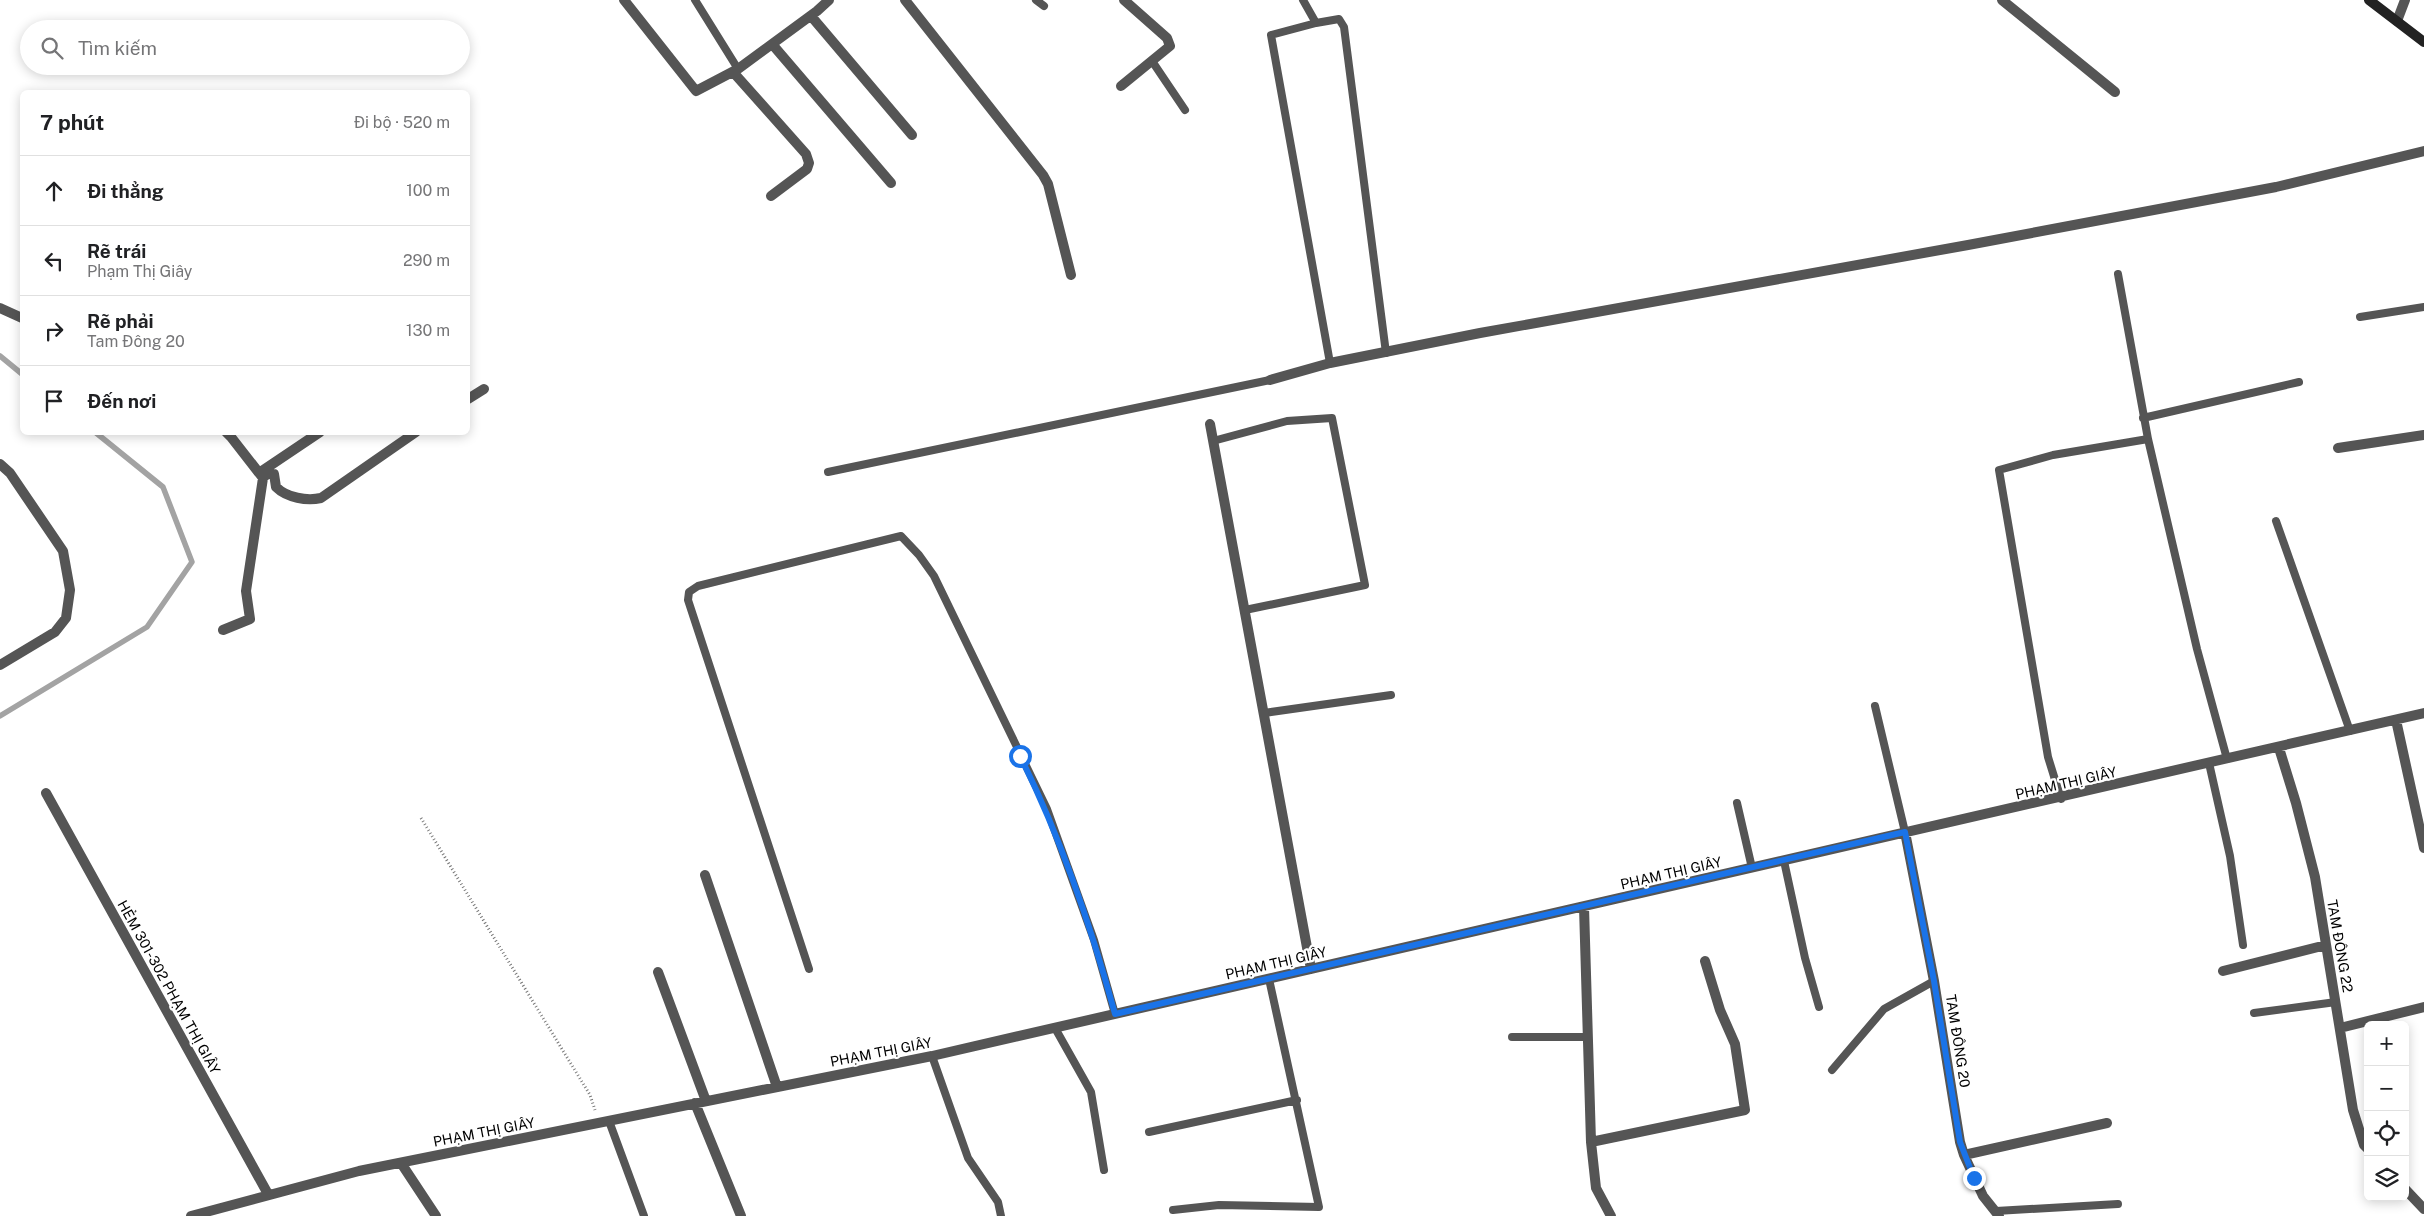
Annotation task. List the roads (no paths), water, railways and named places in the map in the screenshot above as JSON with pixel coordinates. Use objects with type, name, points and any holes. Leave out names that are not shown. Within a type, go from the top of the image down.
[{"type":"street","points":[[624,0],[696,91],[736,71],[829,0]]},
{"type":"street","points":[[905,0],[1043,175],[1048,184],[1071,275]]},
{"type":"street","points":[[1121,86],[1170,46],[1167,38],[1124,0]]},
{"type":"street","points":[[2002,0],[2115,92]]},
{"type":"street","points":[[2369,0],[2424,42]]},
{"type":"street","points":[[2397,21],[2405,0]]},
{"type":"street","points":[[810,16],[912,136]]},
{"type":"street","points":[[772,44],[891,183]]},
{"type":"street","points":[[736,71],[806,154],[809,163],[807,169],[771,196]]},
{"type":"street","points":[[1270,380],[1330,363],[1480,333],[1968,246],[2276,187],[2424,151]]},
{"type":"street","points":[[0,308],[20,317]]},
{"type":"street","points":[[470,398],[484,389]]},
{"type":"street","points":[[1210,424],[1311,969]]},
{"type":"street","points":[[228,435],[261,476]]},
{"type":"street","points":[[223,630],[250,619],[246,591],[261,476],[316,435]]},
{"type":"street","points":[[261,476],[274,474],[276,487],[290,496],[312,500],[321,498],[412,435]]},
{"type":"street","points":[[2338,448],[2424,435]]},
{"type":"street","points":[[0,464],[10,473],[63,550],[70,590],[66,618],[55,632],[0,666]]},
{"type":"street","name":"PHẠM THỊ GIÂY","points":[[191,1216],[268,1194],[401,1163],[932,1056],[1905,832],[2061,799],[2424,714]]},
{"type":"street","points":[[2396,720],[2424,848]]},
{"type":"street","name":"TAM ĐÔNG 22","points":[[2279,748],[2296,803],[2315,877],[2353,1110],[2364,1145]]},
{"type":"street","name":"HẺM 301-302 PHẠM THỊ GIÂY","points":[[46,793],[268,1194]]},
{"type":"street","name":"TAM ĐÔNG 20","points":[[1905,832],[1934,981],[1964,1155],[1983,1196],[1997,1214]]},
{"type":"street","points":[[705,875],[777,1087]]},
{"type":"street","points":[[1584,907],[1591,1142],[1596,1188],[1611,1216]]},
{"type":"street","points":[[2223,971],[2326,945]]},
{"type":"street","points":[[1591,1142],[1745,1110],[1735,1044],[1720,1010],[1705,961]]},
{"type":"street","points":[[658,972],[700,1102],[741,1216]]},
{"type":"street","points":[[2340,1028],[2424,1007]]},
{"type":"street","points":[[1964,1155],[2107,1123]]},
{"type":"street","points":[[401,1163],[436,1216]]},
{"type":"street","points":[[2409,1193],[2424,1209]]},
{"type":"lane","points":[[695,0],[736,71]]},
{"type":"lane","points":[[1036,0],[1044,6]]},
{"type":"lane","points":[[1303,0],[1316,23]]},
{"type":"lane","points":[[1330,363],[1271,35],[1339,19],[1344,27],[1386,353]]},
{"type":"lane","points":[[1152,61],[1185,110]]},
{"type":"lane","points":[[2118,274],[2143,418],[2197,649],[2227,759]]},
{"type":"lane","points":[[2360,317],[2424,307]]},
{"type":"lane","points":[[828,472],[1270,380]]},
{"type":"lane","points":[[2143,418],[2299,382]]},
{"type":"lane","points":[[1213,441],[1287,421],[1332,418],[1366,585],[1245,610]]},
{"type":"lane","points":[[2061,799],[2048,757],[1999,470],[2053,455],[2148,438]]},
{"type":"lane","points":[[2276,521],[2350,731]]},
{"type":"lane","points":[[810,970],[688,600],[689,592],[698,586],[901,536],[934,576],[1047,809],[1094,940],[1115,1014]]},
{"type":"lane","points":[[1264,713],[1391,695]]},
{"type":"lane","points":[[1875,706],[1905,832]]},
{"type":"lane","points":[[2209,763],[2230,856],[2243,945]]},
{"type":"lane","points":[[1737,802],[1752,868]]},
{"type":"lane","points":[[1784,861],[1805,958],[1819,1007]]},
{"type":"lane","points":[[1173,1210],[1219,1206],[1319,1207],[1269,979]]},
{"type":"lane","points":[[1832,1070],[1884,1009],[1934,981]]},
{"type":"lane","points":[[2254,1014],[2336,1002]]},
{"type":"lane","points":[[1056,1028],[1091,1092],[1104,1170]]},
{"type":"lane","points":[[1512,1037],[1588,1037]]},
{"type":"lane","points":[[932,1056],[968,1158],[998,1202],[1001,1216]]},
{"type":"lane","points":[[1149,1132],[1297,1100]]},
{"type":"lane","points":[[604,1122],[644,1216]]},
{"type":"lane","points":[[1997,1214],[2118,1204]]},
{"type":"waterway","points":[[0,356],[20,372]]},
{"type":"waterway","points":[[0,716],[147,627],[192,562],[163,487],[99,435]]}]
